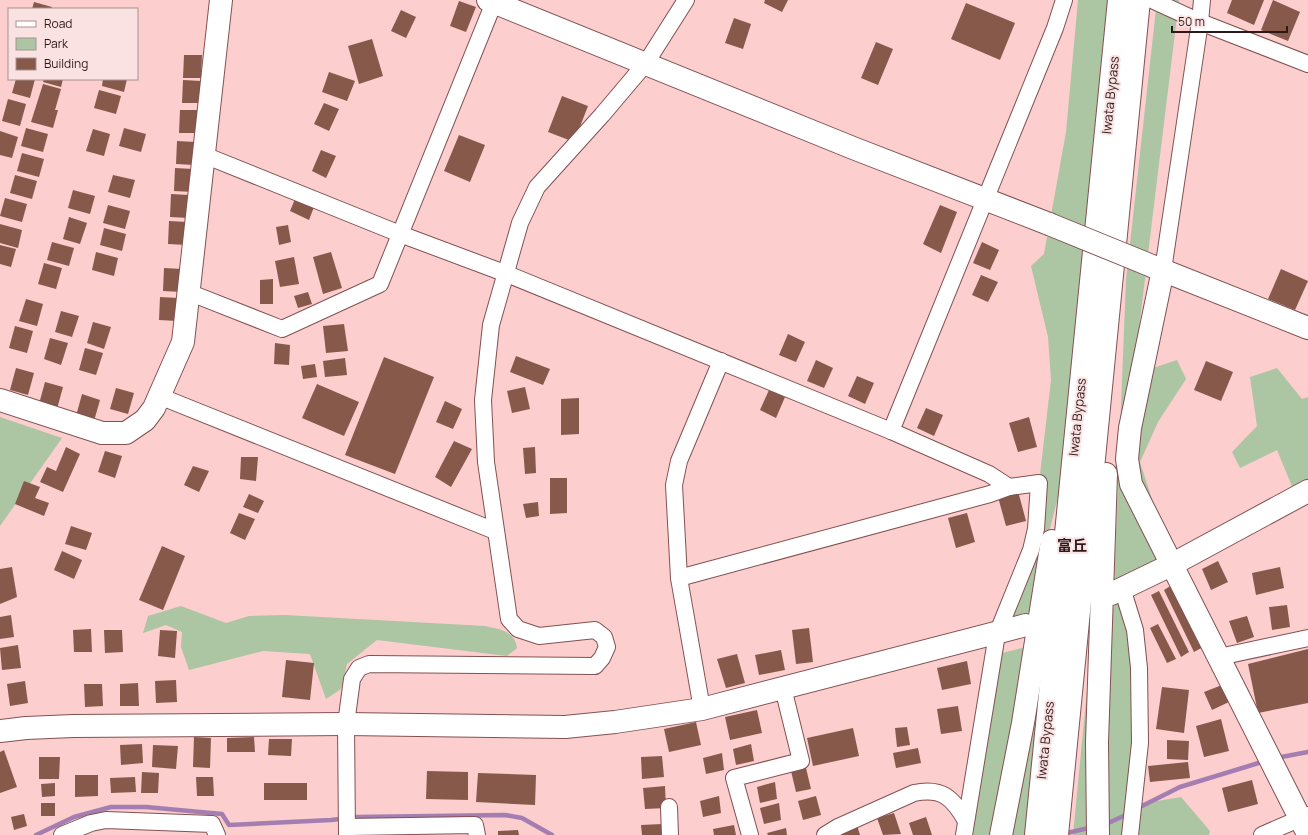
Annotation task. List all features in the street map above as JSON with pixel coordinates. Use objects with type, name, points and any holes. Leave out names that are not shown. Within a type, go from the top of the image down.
[{"type":"main road","points":[[0,400],[102,433],[126,433],[145,420],[154,408],[183,342],[221,0]]},
{"type":"main road","name":"Iwata Bypass","points":[[1057,835],[1095,341],[1119,0]]},
{"type":"main road","name":"Iwata Bypass","points":[[1036,835],[1095,341],[1138,0]]},
{"type":"main road","points":[[492,1],[985,200],[1308,328]]},
{"type":"main road","points":[[1157,268],[1130,428],[1127,459],[1131,484],[1305,823]]},
{"type":"main road","points":[[1001,835],[1095,341]]},
{"type":"main road","points":[[1095,341],[1106,474],[1097,742],[1098,835]]},
{"type":"main road","points":[[1116,591],[1173,564],[1308,491]]},
{"type":"main road","points":[[0,731],[26,728],[73,726],[346,724],[565,727],[615,722],[702,709],[997,634],[1026,625]]},
{"type":"street","points":[[477,835],[475,825],[347,831],[346,724],[352,679],[358,668],[370,664],[595,666],[602,658],[607,646],[604,637],[595,630],[539,636],[518,630],[509,619],[486,462],[483,400],[492,325],[520,222],[537,187],[602,115],[646,63],[686,0]]},
{"type":"street","points":[[891,431],[1055,28],[1064,0]]},
{"type":"street","points":[[1152,0],[1200,22],[1308,64]]},
{"type":"street","points":[[1157,268],[1200,22],[1202,0]]},
{"type":"street","points":[[188,292],[282,329],[380,284],[492,1]]},
{"type":"street","points":[[204,155],[400,234],[507,274],[891,431],[989,474],[1009,487]]},
{"type":"street","points":[[702,709],[679,578],[674,485],[679,461],[720,361]]},
{"type":"street","points":[[159,396],[495,531]]},
{"type":"street","points":[[679,578],[990,494],[1009,487],[1039,483],[1036,529],[1031,550],[997,634],[965,828]]},
{"type":"street","points":[[1116,591],[1135,630],[1139,668],[1140,743],[1130,832]]},
{"type":"street","points":[[1219,657],[1308,638]]},
{"type":"street","points":[[750,835],[734,778],[801,760],[783,688]]},
{"type":"street","points":[[825,835],[838,827],[914,794],[925,791],[936,792],[947,796],[956,804],[965,828]]},
{"type":"street","points":[[669,808],[670,835]]},
{"type":"street","points":[[62,835],[91,822],[106,820],[212,824],[217,835]]},
{"type":"street","points":[[1262,835],[1305,823]]},
{"type":"green space","points":[[1078,0],[1108,0],[1091,205],[1065,469],[1029,612],[1010,620],[1038,492],[1051,380],[1048,337],[1031,266],[1044,254],[1066,132]]},
{"type":"green space","points":[[1157,0],[1179,0],[1139,328],[1153,368],[1177,360],[1186,379],[1158,422],[1140,462],[1173,564],[1114,583],[1126,280]]},
{"type":"green space","points":[[1277,368],[1302,399],[1308,397],[1308,491],[1296,496],[1277,450],[1240,468],[1232,452],[1257,426],[1250,377]]},
{"type":"green space","points":[[0,417],[62,438],[0,526]]},
{"type":"green space","points":[[1118,602],[1128,637],[1139,715],[1133,805],[1181,797],[1210,831],[1209,835],[1073,835],[1087,690],[1109,612]]},
{"type":"green space","points":[[181,606],[226,623],[249,616],[285,615],[485,626],[510,634],[516,642],[517,648],[507,656],[377,640],[347,664],[341,689],[326,699],[310,654],[263,651],[189,670],[181,647],[182,632],[166,625],[143,633],[148,616]]},
{"type":"green space","points":[[1055,640],[1032,835],[964,835],[994,655]]},
{"type":"building","points":[[765,0],[788,0],[782,12],[764,3]]},
{"type":"building","points":[[1232,0],[1264,0],[1254,25],[1227,13]]},
{"type":"building","points":[[1273,0],[1300,12],[1288,41],[1261,30]]},
{"type":"building","points":[[459,1],[476,7],[466,32],[450,26]]},
{"type":"building","points":[[34,2],[52,7],[52,8],[32,8]]},
{"type":"building","points":[[966,3],[1015,23],[1000,60],[951,39]]},
{"type":"building","points":[[401,10],[416,17],[406,38],[391,31]]},
{"type":"building","points":[[734,18],[751,24],[743,49],[725,43]]},
{"type":"building","points":[[372,39],[383,76],[359,84],[348,46]]},
{"type":"building","points":[[876,42],[893,49],[878,85],[861,78]]},
{"type":"building","points":[[184,55],[202,55],[201,78],[183,78]]},
{"type":"building","points":[[329,72],[355,81],[347,101],[322,92]]},
{"type":"building","points":[[16,80],[35,80],[30,98],[12,93]]},
{"type":"building","points":[[44,80],[63,80],[61,87],[43,82]]},
{"type":"building","points":[[103,80],[127,80],[124,92],[102,86]]},
{"type":"building","points":[[183,80],[201,81],[201,103],[182,103]]},
{"type":"building","points":[[43,84],[61,89],[55,110],[58,110],[53,128],[31,122]]},
{"type":"building","points":[[99,90],[121,96],[116,114],[94,108]]},
{"type":"building","points":[[562,96],[588,106],[574,142],[548,132]]},
{"type":"building","points":[[8,99],[26,104],[20,126],[2,121]]},
{"type":"building","points":[[324,103],[339,109],[329,131],[314,124]]},
{"type":"building","points":[[180,110],[198,110],[197,133],[179,133]]},
{"type":"building","points":[[26,128],[48,134],[43,152],[21,146]]},
{"type":"building","points":[[124,128],[146,134],[141,152],[119,146]]},
{"type":"building","points":[[93,129],[110,134],[104,156],[86,151]]},
{"type":"building","points":[[0,131],[18,137],[12,158],[0,155]]},
{"type":"building","points":[[459,135],[485,145],[470,182],[444,171]]},
{"type":"building","points":[[177,141],[195,142],[194,165],[176,164]]},
{"type":"building","points":[[321,150],[336,156],[326,178],[312,171]]},
{"type":"building","points":[[22,153],[44,159],[39,177],[17,171]]},
{"type":"building","points":[[175,168],[193,169],[193,192],[174,191]]},
{"type":"building","points":[[15,175],[37,181],[32,199],[10,193]]},
{"type":"building","points":[[113,175],[135,180],[130,198],[108,192]]},
{"type":"building","points":[[73,190],[95,196],[90,214],[68,208]]},
{"type":"building","points":[[171,194],[189,195],[189,218],[170,217]]},
{"type":"building","points":[[5,198],[27,204],[22,222],[0,216]]},
{"type":"building","points":[[295,199],[314,207],[309,220],[290,211]]},
{"type":"building","points":[[108,205],[130,211],[125,229],[103,223]]},
{"type":"building","points":[[940,205],[957,212],[941,253],[923,244]]},
{"type":"building","points":[[69,217],[87,223],[80,244],[63,239]]},
{"type":"building","points":[[169,221],[188,222],[187,245],[168,244]]},
{"type":"building","points":[[0,224],[22,230],[18,248],[0,243]]},
{"type":"building","points":[[288,225],[291,242],[279,245],[276,227]]},
{"type":"building","points":[[104,228],[126,234],[122,251],[100,245]]},
{"type":"building","points":[[52,242],[74,248],[69,266],[47,260]]},
{"type":"building","points":[[982,242],[999,250],[990,270],[973,263]]},
{"type":"building","points":[[0,245],[16,249],[11,267],[0,264]]},
{"type":"building","points":[[96,252],[118,258],[114,276],[92,270]]},
{"type":"building","points":[[331,252],[342,288],[323,294],[313,257]]},
{"type":"building","points":[[294,257],[299,284],[280,287],[275,261]]},
{"type":"building","points":[[44,263],[62,268],[56,289],[38,284]]},
{"type":"building","points":[[164,268],[182,269],[181,292],[163,291]]},
{"type":"building","points":[[1281,269],[1308,281],[1295,310],[1268,299]]},
{"type":"building","points":[[981,275],[998,282],[988,302],[972,295]]},
{"type":"building","points":[[273,279],[273,304],[260,304],[260,280]]},
{"type":"building","points":[[308,292],[312,304],[298,308],[294,296]]},
{"type":"building","points":[[160,297],[178,298],[177,321],[159,320]]},
{"type":"building","points":[[26,299],[43,304],[37,326],[19,321]]},
{"type":"building","points":[[61,311],[79,316],[72,337],[55,332]]},
{"type":"building","points":[[93,322],[111,327],[104,349],[87,343]]},
{"type":"building","points":[[344,324],[348,351],[326,353],[323,326]]},
{"type":"building","points":[[15,326],[33,331],[27,353],[9,348]]},
{"type":"building","points":[[788,334],[805,342],[796,362],[779,355]]},
{"type":"building","points":[[50,338],[68,343],[61,365],[44,359]]},
{"type":"building","points":[[275,343],[290,345],[289,365],[274,364]]},
{"type":"building","points":[[85,348],[103,353],[96,375],[79,370]]},
{"type":"building","points":[[516,356],[550,369],[543,385],[510,372]]},
{"type":"building","points":[[384,357],[434,377],[395,474],[345,455]]},
{"type":"building","points":[[345,358],[347,375],[325,377],[323,361]]},
{"type":"building","points":[[816,360],[833,368],[824,388],[807,381]]},
{"type":"building","points":[[1206,361],[1233,372],[1221,401],[1194,390]]},
{"type":"building","points":[[315,364],[317,377],[303,379],[301,366]]},
{"type":"building","points":[[16,368],[34,373],[28,395],[10,390]]},
{"type":"building","points":[[857,376],[874,383],[865,404],[848,396]]},
{"type":"building","points":[[45,382],[63,387],[57,409],[39,404]]},
{"type":"building","points":[[317,384],[359,402],[344,436],[302,418]]},
{"type":"building","points":[[525,387],[530,409],[512,413],[507,391]]},
{"type":"building","points":[[116,388],[134,393],[128,414],[110,409]]},
{"type":"building","points":[[769,390],[785,397],[776,418],[760,410]]},
{"type":"building","points":[[82,394],[100,400],[94,421],[76,416]]},
{"type":"building","points":[[579,398],[579,434],[561,435],[561,399]]},
{"type":"building","points":[[445,401],[462,409],[453,429],[436,422]]},
{"type":"building","points":[[926,408],[943,415],[934,436],[917,428]]},
{"type":"building","points":[[1029,417],[1037,447],[1018,452],[1009,423]]},
{"type":"building","points":[[454,441],[472,449],[451,487],[435,477]]},
{"type":"building","points":[[66,447],[80,454],[63,492],[40,482],[47,467],[56,471]]},
{"type":"building","points":[[535,447],[536,473],[525,474],[523,448]]},
{"type":"building","points":[[105,451],[122,456],[115,478],[98,472]]},
{"type":"building","points":[[241,457],[258,457],[256,481],[240,479]]},
{"type":"building","points":[[193,466],[209,471],[199,492],[184,485]]},
{"type":"building","points":[[550,478],[567,478],[567,513],[550,514]]},
{"type":"building","points":[[24,481],[40,487],[35,498],[49,503],[44,516],[15,504]]},
{"type":"building","points":[[1018,491],[1026,521],[1006,526],[998,497]]},
{"type":"building","points":[[249,494],[264,501],[258,513],[243,507]]},
{"type":"building","points":[[538,502],[539,516],[526,518],[523,504]]},
{"type":"building","points":[[239,513],[255,519],[245,540],[230,533]]},
{"type":"building","points":[[967,513],[975,542],[956,548],[948,518]]},
{"type":"building","points":[[71,526],[92,533],[86,550],[65,544]]},
{"type":"building","points":[[162,546],[185,556],[163,610],[139,600]]},
{"type":"building","points":[[62,551],[82,560],[74,579],[54,570]]},
{"type":"building","points":[[1218,561],[1228,582],[1211,590],[1202,569]]},
{"type":"building","points":[[12,567],[17,597],[0,604],[0,569]]},
{"type":"building","points":[[1280,567],[1284,588],[1256,595],[1252,573]]},
{"type":"building","points":[[1172,585],[1203,647],[1194,652],[1164,590]]},
{"type":"building","points":[[1159,591],[1189,652],[1181,657],[1151,595]]},
{"type":"building","points":[[1287,605],[1290,627],[1272,630],[1269,607]]},
{"type":"building","points":[[11,615],[14,637],[0,639],[0,617]]},
{"type":"building","points":[[1247,616],[1254,637],[1237,643],[1229,621]]},
{"type":"building","points":[[1158,624],[1176,659],[1167,663],[1150,628]]},
{"type":"building","points":[[809,628],[813,662],[796,664],[792,630]]},
{"type":"building","points":[[91,629],[92,652],[74,652],[73,630]]},
{"type":"building","points":[[104,630],[122,630],[123,652],[105,653]]},
{"type":"building","points":[[160,630],[177,631],[175,658],[158,656]]},
{"type":"building","points":[[18,645],[21,668],[2,670],[0,648]]},
{"type":"building","points":[[1308,649],[1308,703],[1258,713],[1248,664]]},
{"type":"building","points":[[781,650],[785,670],[759,675],[755,655]]},
{"type":"building","points":[[737,654],[745,683],[726,688],[717,659]]},
{"type":"building","points":[[286,660],[314,663],[310,700],[282,697]]},
{"type":"building","points":[[967,661],[971,684],[942,690],[937,668]]},
{"type":"building","points":[[176,680],[177,702],[156,703],[155,681]]},
{"type":"building","points":[[25,681],[28,703],[10,706],[7,684]]},
{"type":"building","points":[[138,683],[139,706],[120,706],[120,684]]},
{"type":"building","points":[[84,684],[102,684],[103,706],[85,707]]},
{"type":"building","points":[[1222,685],[1229,702],[1212,710],[1204,692]]},
{"type":"building","points":[[1162,687],[1189,690],[1184,733],[1156,729]]},
{"type":"building","points":[[958,706],[962,731],[941,734],[937,709]]},
{"type":"building","points":[[757,710],[762,733],[730,740],[725,717]]},
{"type":"building","points":[[1221,719],[1229,751],[1204,757],[1196,726]]},
{"type":"building","points":[[696,722],[701,745],[669,752],[664,729]]},
{"type":"building","points":[[907,727],[910,745],[897,747],[895,728]]},
{"type":"building","points":[[853,728],[859,756],[813,766],[807,738]]},
{"type":"building","points":[[194,737],[211,738],[210,768],[193,767]]},
{"type":"building","points":[[254,737],[255,752],[227,752],[227,738]]},
{"type":"building","points":[[269,739],[292,739],[291,756],[268,755]]},
{"type":"building","points":[[1167,740],[1189,741],[1188,760],[1167,759]]},
{"type":"building","points":[[142,744],[143,763],[121,765],[120,745]]},
{"type":"building","points":[[751,744],[754,761],[736,765],[733,749]]},
{"type":"building","points":[[153,745],[178,746],[176,769],[152,767]]},
{"type":"building","points":[[918,748],[921,763],[896,768],[893,753]]},
{"type":"building","points":[[4,750],[17,787],[0,793],[0,752]]},
{"type":"building","points":[[722,753],[724,770],[706,774],[703,758]]},
{"type":"building","points":[[662,756],[664,777],[642,779],[641,757]]},
{"type":"building","points":[[39,757],[60,757],[59,779],[39,779]]},
{"type":"building","points":[[1188,762],[1190,778],[1150,782],[1148,766]]},
{"type":"building","points":[[806,768],[811,789],[796,792],[791,771]]},
{"type":"building","points":[[427,771],[468,772],[468,800],[426,799]]},
{"type":"building","points":[[142,772],[159,773],[158,793],[141,793]]},
{"type":"building","points":[[478,773],[536,775],[535,805],[476,802]]},
{"type":"building","points":[[75,775],[98,775],[98,796],[75,797]]},
{"type":"building","points":[[135,777],[136,792],[111,793],[110,778]]},
{"type":"building","points":[[196,777],[213,777],[214,796],[197,796]]},
{"type":"building","points":[[1252,780],[1258,804],[1228,812],[1222,788]]},
{"type":"building","points":[[775,782],[777,799],[760,803],[757,787]]},
{"type":"building","points":[[55,783],[55,796],[42,797],[41,784]]},
{"type":"building","points":[[264,783],[307,783],[307,800],[264,800]]},
{"type":"building","points":[[665,786],[666,808],[645,809],[643,788]]},
{"type":"building","points":[[719,796],[721,813],[703,817],[700,801]]},
{"type":"building","points":[[816,796],[821,815],[803,820],[798,801]]},
{"type":"building","points":[[41,803],[55,803],[55,816],[41,816]]},
{"type":"building","points":[[779,803],[781,820],[764,824],[760,808]]},
{"type":"building","points":[[894,813],[901,834],[883,835],[877,818]]},
{"type":"building","points":[[24,814],[27,826],[14,830],[11,817]]},
{"type":"building","points":[[926,817],[932,835],[913,835],[909,823]]},
{"type":"building","points":[[856,822],[860,835],[842,835],[839,827]]},
{"type":"building","points":[[662,824],[663,835],[642,835],[641,825]]},
{"type":"building","points":[[734,825],[736,835],[714,835],[713,829]]},
{"type":"building","points":[[786,828],[787,835],[768,835],[767,833]]},
{"type":"building","points":[[518,830],[519,835],[498,835],[498,831]]},
{"type":"waterway","points":[[1276,758],[1308,752]]},
{"type":"waterway","points":[[1136,809],[1180,787],[1265,761]]},
{"type":"waterway","points":[[36,835],[74,817],[111,807],[146,807],[222,814],[229,825],[331,820],[357,817],[505,815],[522,818],[552,835]]},
{"type":"waterway","points":[[1104,825],[1130,813]]},
{"type":"waterway","points":[[1063,834],[1093,827]]},
{"type":"district","name":"富丘","points":[[1072,546]]}]
